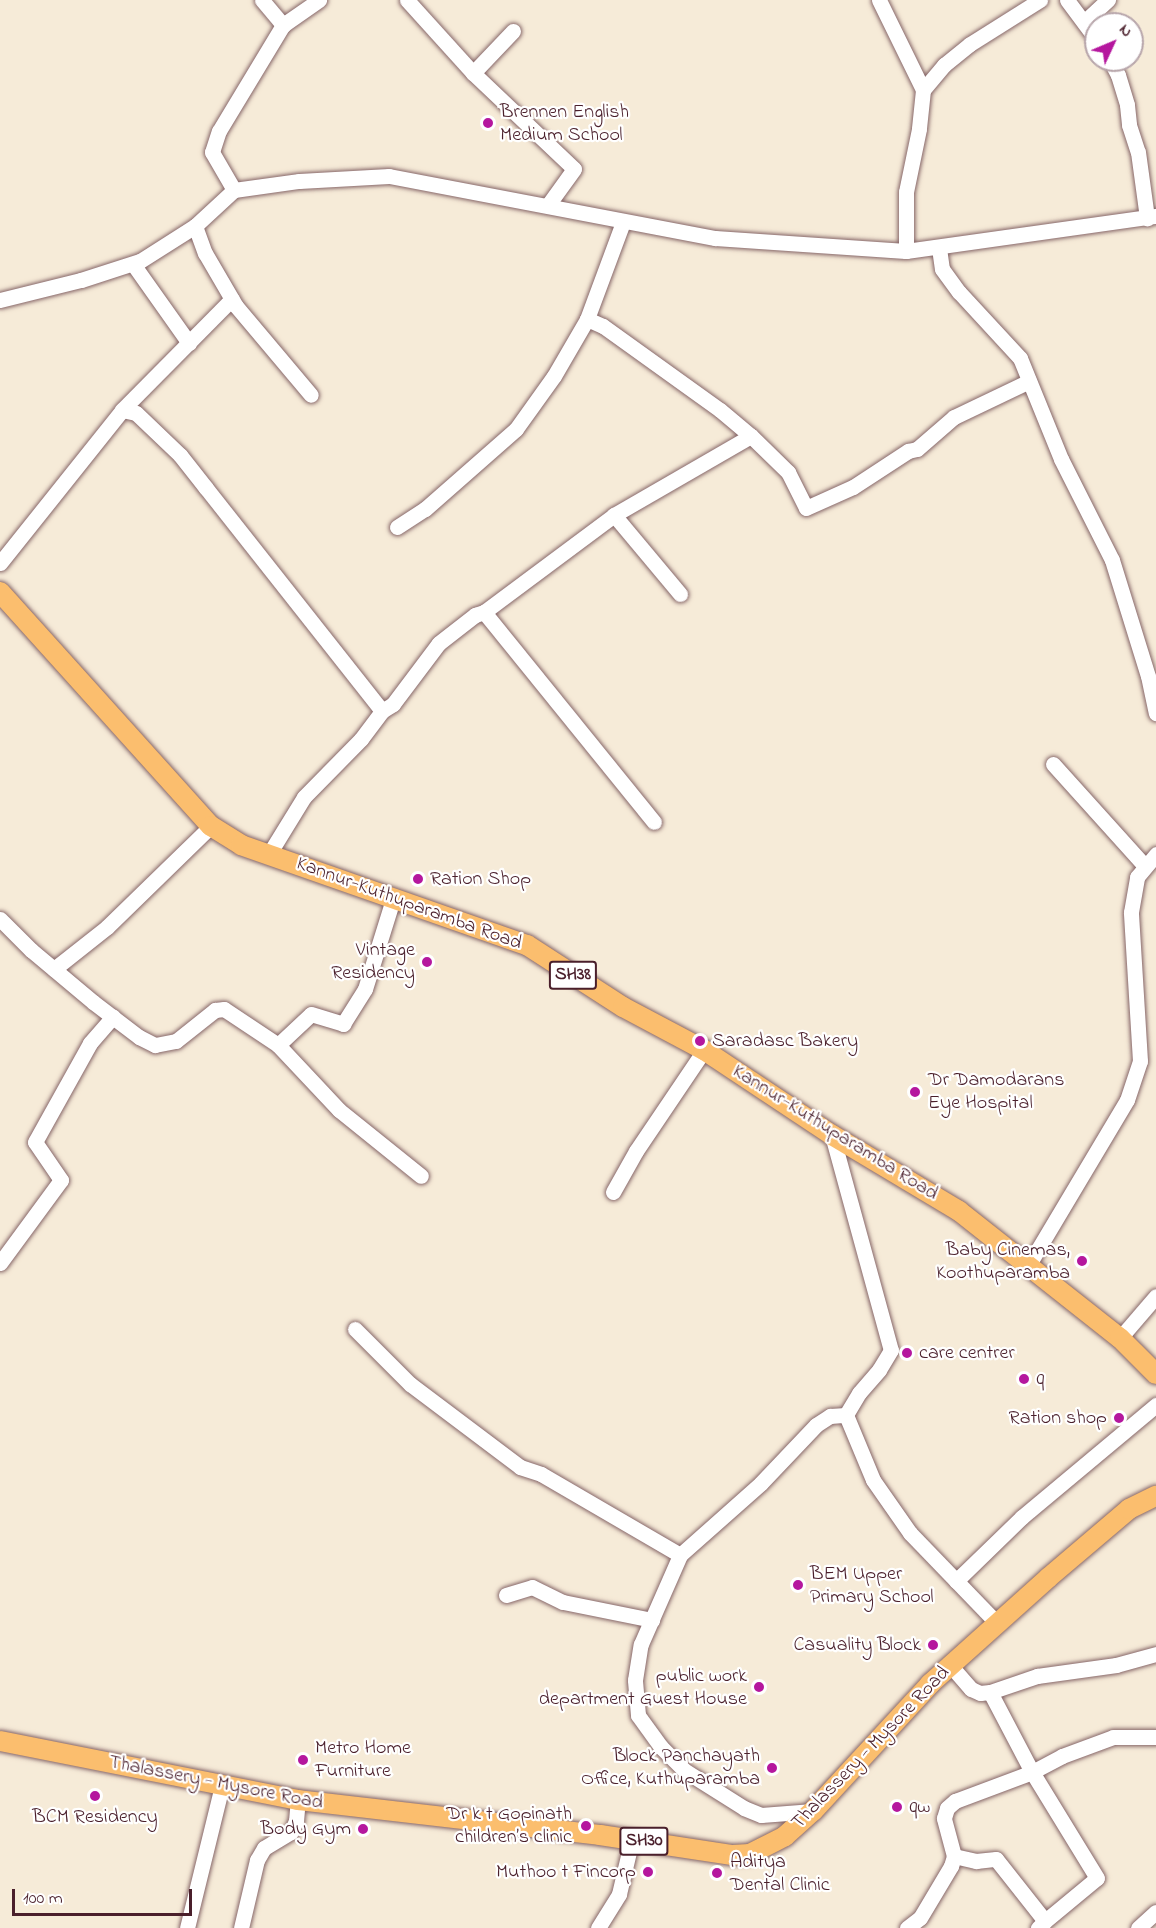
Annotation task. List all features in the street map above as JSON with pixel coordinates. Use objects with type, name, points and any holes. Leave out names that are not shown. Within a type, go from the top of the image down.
[{"type":"main road","name":"Kannur-Kuthuparamba Road","points":[[0,592],[211,826],[241,845],[527,945],[623,1007],[704,1050],[832,1136],[959,1211],[1120,1338],[1156,1374]]},
{"type":"main road","name":"Thalassery - Mysore Road","points":[[0,1741],[298,1800],[632,1839],[742,1855],[774,1843],[813,1811],[950,1665],[1129,1509],[1156,1496]]},
{"type":"street","points":[[262,0],[283,25]]},
{"type":"street","points":[[234,190],[212,152],[219,131],[283,25],[319,0]]},
{"type":"street","points":[[407,0],[472,72],[574,168],[548,205]]},
{"type":"street","points":[[879,0],[923,90],[920,129],[906,192],[906,251]]},
{"type":"street","points":[[923,90],[944,65],[970,44],[1040,0]]},
{"type":"street","points":[[1067,0],[1084,22]]},
{"type":"street","points":[[1095,12],[1108,0]]},
{"type":"street","points":[[472,72],[513,31]]},
{"type":"street","points":[[0,300],[81,280],[133,264],[195,226],[234,190],[299,181],[389,176],[715,238],[906,251],[1152,217],[1138,152],[1129,125],[1127,105],[1116,72]]},
{"type":"street","points":[[397,527],[425,509],[516,429],[554,376],[587,319],[623,222]]},
{"type":"street","points":[[195,226],[205,253],[232,299],[311,395]]},
{"type":"street","points":[[939,248],[942,269],[959,292],[1020,358],[1061,459],[1112,560],[1156,713]]},
{"type":"street","points":[[133,264],[189,343]]},
{"type":"street","points":[[0,563],[122,410],[232,299]]},
{"type":"street","points":[[587,319],[612,333],[720,410],[751,436],[788,472],[806,508],[853,487],[908,451],[917,449],[954,417],[1029,381]]},
{"type":"street","points":[[122,410],[136,413],[180,455],[382,711]]},
{"type":"street","points":[[269,854],[304,797],[361,739],[382,711],[393,704],[439,643],[614,515],[751,436]]},
{"type":"street","points":[[614,515],[680,594]]},
{"type":"street","points":[[484,612],[654,822]]},
{"type":"street","points":[[1053,764],[1145,866]]},
{"type":"street","points":[[54,969],[107,927],[211,826]]},
{"type":"street","points":[[1028,1266],[1127,1100],[1140,1061],[1131,912],[1137,877],[1156,854]]},
{"type":"street","points":[[278,1045],[311,1014],[343,1024],[365,989],[393,898]]},
{"type":"street","points":[[0,919],[54,969],[113,1017],[155,1045],[176,1041],[216,1010],[224,1009],[278,1045],[339,1110],[422,1176]]},
{"type":"street","points":[[0,1263],[61,1180],[35,1142],[90,1043],[113,1017]]},
{"type":"street","points":[[613,1192],[636,1151],[704,1050]]},
{"type":"street","points":[[832,1136],[891,1350],[879,1370],[859,1393],[846,1415]]},
{"type":"street","points":[[1120,1338],[1156,1296]]},
{"type":"street","points":[[355,1329],[410,1384],[520,1467],[541,1474],[680,1555]]},
{"type":"street","points":[[956,1581],[1022,1517],[1156,1405]]},
{"type":"street","points":[[813,1811],[761,1815],[744,1808],[684,1770],[661,1747],[638,1715],[635,1680],[641,1644],[680,1555],[761,1483],[816,1425],[830,1416],[846,1415]]},
{"type":"street","points":[[846,1415],[873,1480],[910,1533],[997,1623]]},
{"type":"street","points":[[506,1595],[532,1587],[563,1602],[652,1620]]},
{"type":"street","points":[[950,1665],[971,1689],[980,1693],[990,1692],[1037,1676],[1116,1665],[1156,1654]]},
{"type":"street","points":[[954,1856],[976,1862],[996,1859],[1041,1925],[1097,1878],[1032,1772],[990,1692]]},
{"type":"street","points":[[907,1928],[920,1918],[951,1866],[954,1856],[944,1818],[947,1808],[955,1801],[1032,1772],[1062,1756],[1113,1737],[1156,1737]]},
{"type":"street","points":[[187,1928],[222,1785]]},
{"type":"street","points":[[241,1928],[257,1860],[264,1848],[291,1832],[298,1800]]},
{"type":"street","points":[[598,1928],[619,1894],[632,1839]]},
{"type":"street","points":[[1138,1928],[1156,1912]]},
{"type":"place","name":"Brennen English Medium School","points":[[488,123]]},
{"type":"place","name":"Ration Shop","points":[[418,879]]},
{"type":"place","name":"Vintage Residency","points":[[427,962]]},
{"type":"place","name":"Saradasc Bakery","points":[[700,1041]]},
{"type":"place","name":"Dr Damodarans Eye Hospital","points":[[915,1092]]},
{"type":"place","name":"Baby Cinemas, Koothuparamba","points":[[1082,1261]]},
{"type":"place","name":"care centrer","points":[[907,1353]]},
{"type":"place","name":"q","points":[[1024,1379]]},
{"type":"place","name":"Ration shop","points":[[1119,1418]]},
{"type":"place","name":"BEM Upper Primary School","points":[[798,1585]]},
{"type":"place","name":"Casuality Block","points":[[933,1645]]},
{"type":"place","name":"public work department Guest House","points":[[759,1687]]},
{"type":"place","name":"Metro Home Furniture","points":[[303,1760]]},
{"type":"place","name":"Block Panchayath Office, Kuthuparamba","points":[[772,1768]]},
{"type":"place","name":"BCM Residency","points":[[95,1796]]},
{"type":"place","name":"qw","points":[[897,1807]]},
{"type":"place","name":"Dr k t Gopinath children’s clinic","points":[[586,1826]]},
{"type":"place","name":"Body Gym","points":[[363,1829]]},
{"type":"place","name":"Muthoo t Fincorp","points":[[648,1872]]},
{"type":"place","name":"Aditya Dental Clinic","points":[[717,1873]]}]
